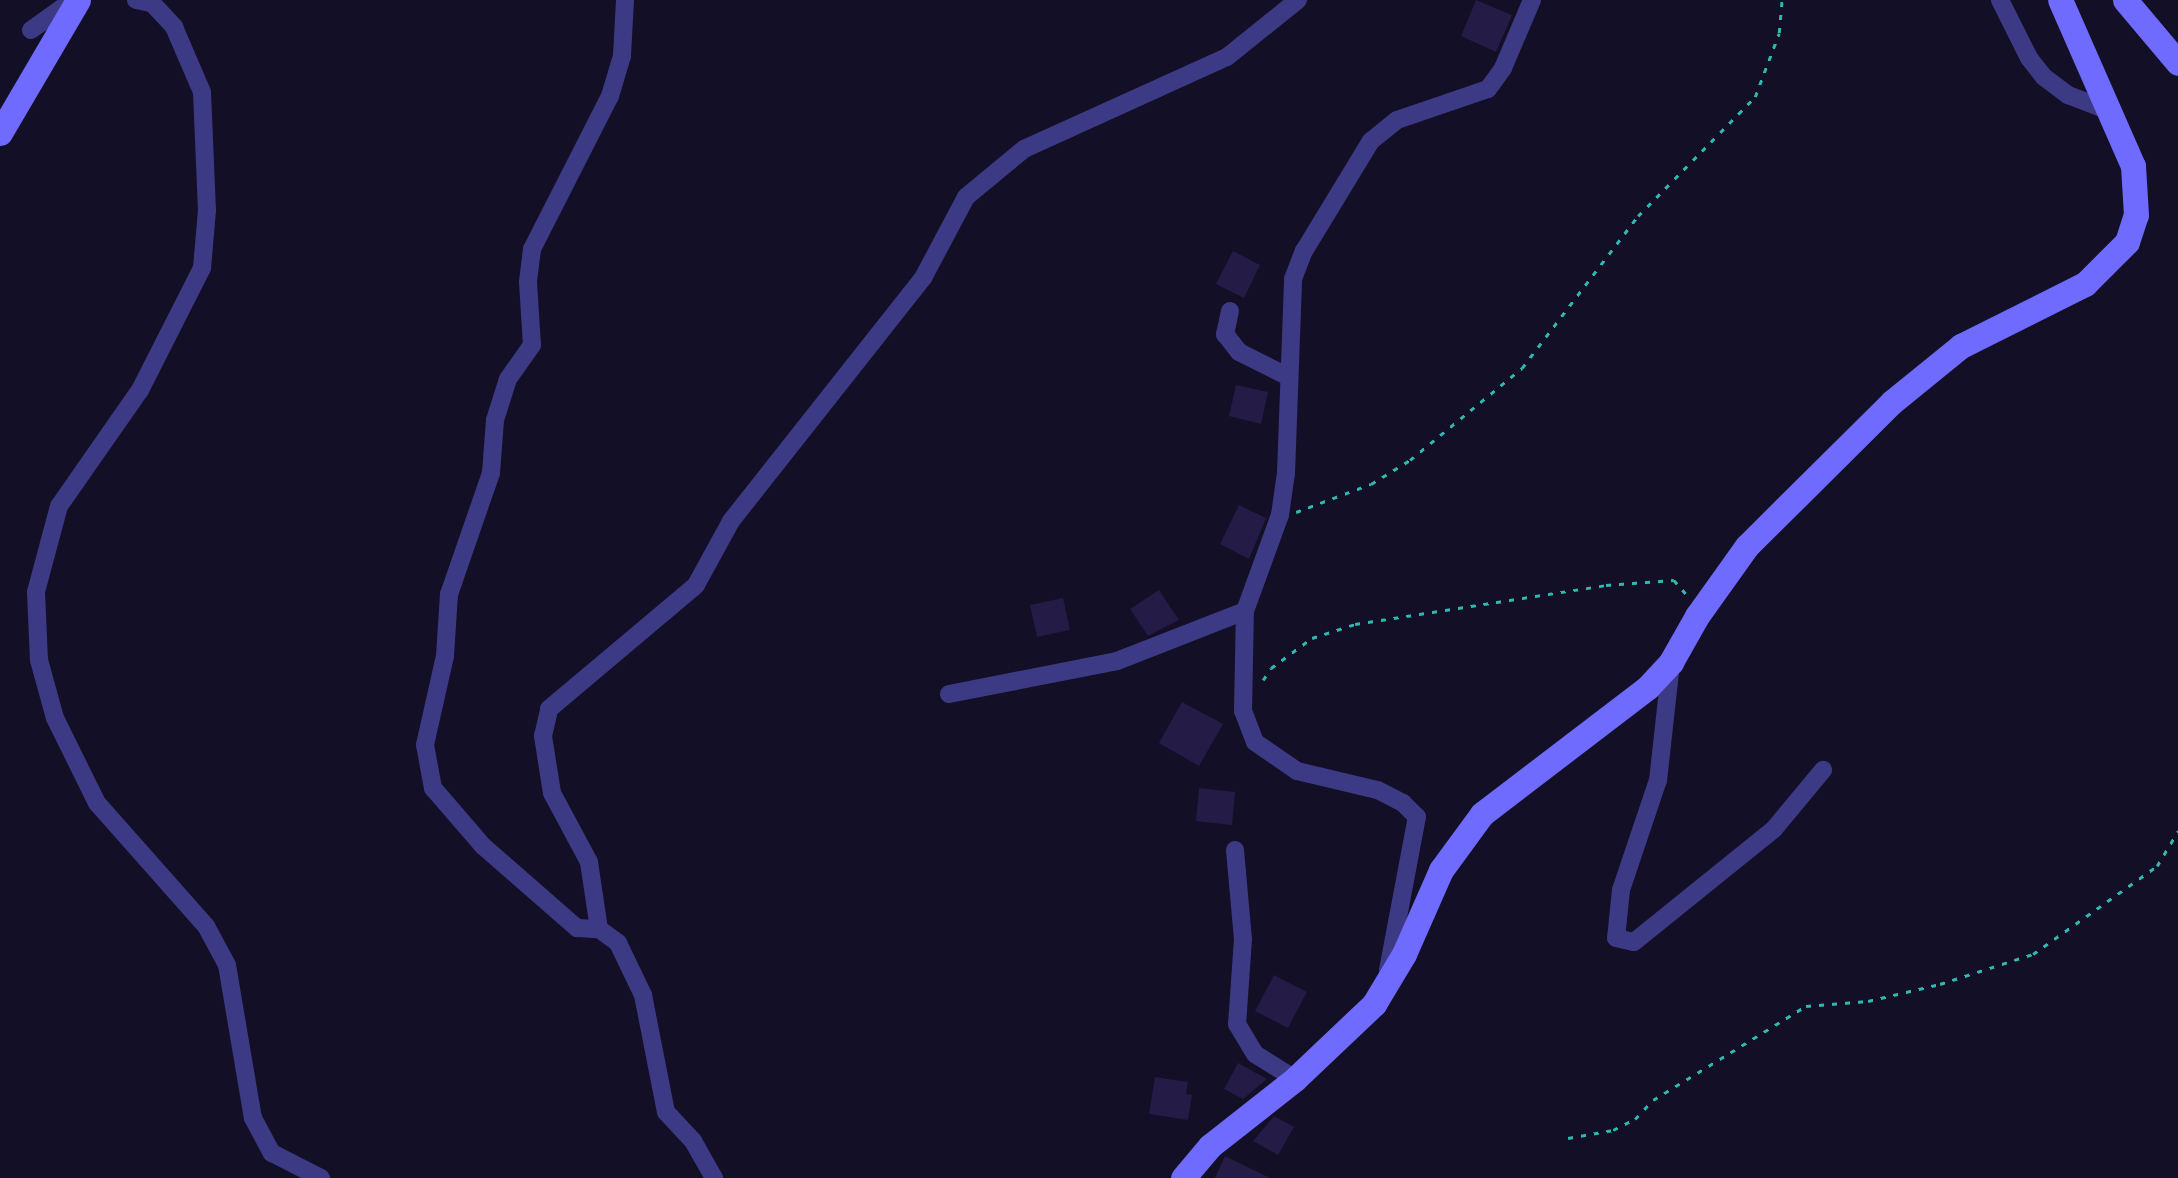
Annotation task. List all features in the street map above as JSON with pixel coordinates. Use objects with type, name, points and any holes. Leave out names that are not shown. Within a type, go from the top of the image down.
[{"type":"street","points":[[31,30],[75,0]]},
{"type":"street","points":[[0,133],[75,0]]},
{"type":"street","points":[[136,0],[152,3],[174,27],[202,92],[207,210],[202,268],[140,390],[60,506],[36,592],[40,660],[56,718],[97,804],[206,926],[227,966],[253,1118],[272,1153],[321,1178]]},
{"type":"street","points":[[625,0],[622,56],[610,96],[532,250],[528,282],[532,346],[508,379],[495,420],[491,473],[450,594],[445,656],[425,746],[433,788],[483,846],[577,928],[599,929],[618,943],[648,1006],[666,1112],[693,1140],[714,1178]]},
{"type":"street","points":[[599,929],[589,862],[552,793],[543,736],[550,709],[696,585],[731,521],[923,278],[966,196],[1024,149],[1227,57],[1298,0]]},
{"type":"street","points":[[1386,980],[1417,817],[1378,790],[1298,771],[1255,742],[1243,710],[1245,611],[1280,514],[1286,472],[1293,280],[1304,251],[1372,141],[1397,120],[1488,88],[1503,68],[1532,0]]},
{"type":"street","points":[[2000,0],[2029,58],[2044,76],[2068,95],[2110,111]]},
{"type":"street","points":[[1183,1178],[1210,1146],[1295,1078],[1374,1004],[1404,954],[1441,870],[1482,814],[1621,710],[1672,662],[1697,616],[1747,546],[1934,364],[1983,334],[2060,300],[2085,284],[2117,254],[2136,216],[2134,166],[2060,0]]},
{"type":"street","points":[[2126,0],[2178,63]]},
{"type":"street","points":[[1230,312],[1225,334],[1240,352],[1287,376]]},
{"type":"street","points":[[949,694],[1117,661],[1245,611]]},
{"type":"street","points":[[1672,662],[1658,780],[1620,890],[1616,938],[1634,942],[1759,842],[1823,770]]},
{"type":"street","points":[[1235,850],[1243,939],[1237,1024],[1255,1054],[1295,1078]]},
{"type":"path","points":[[1280,514],[1308,511],[1391,472],[1450,432],[1522,368],[1638,216],[1755,97],[1779,33],[1782,0]]},
{"type":"path","points":[[1262,682],[1292,652],[1333,630],[1561,589],[1674,580],[1697,616]]},
{"type":"path","points":[[1568,1138],[1602,1133],[1635,1119],[1654,1100],[1806,1006],[1868,1001],[2033,954],[2157,866],[2178,831]]},
{"type":"building","points":[[1476,0],[1512,15],[1496,52],[1461,36]]},
{"type":"building","points":[[1233,251],[1260,265],[1244,298],[1216,284]]},
{"type":"building","points":[[1236,385],[1268,392],[1261,424],[1229,416]]},
{"type":"building","points":[[1239,505],[1266,518],[1249,559],[1220,544]]},
{"type":"building","points":[[1159,590],[1179,620],[1148,636],[1130,609]]},
{"type":"building","points":[[1063,598],[1070,630],[1037,637],[1030,605]]},
{"type":"building","points":[[1182,702],[1223,724],[1199,766],[1159,743]]},
{"type":"building","points":[[1199,788],[1235,792],[1232,825],[1196,821]]},
{"type":"building","points":[[1274,975],[1307,992],[1288,1028],[1255,1011]]},
{"type":"building","points":[[1238,1063],[1267,1079],[1243,1099],[1224,1089]]},
{"type":"building","points":[[1155,1077],[1188,1082],[1186,1094],[1192,1095],[1188,1120],[1149,1114]]},
{"type":"building","points":[[1274,1116],[1294,1127],[1278,1155],[1253,1141]]},
{"type":"building","points":[[1225,1156],[1270,1178],[1215,1178]]}]
